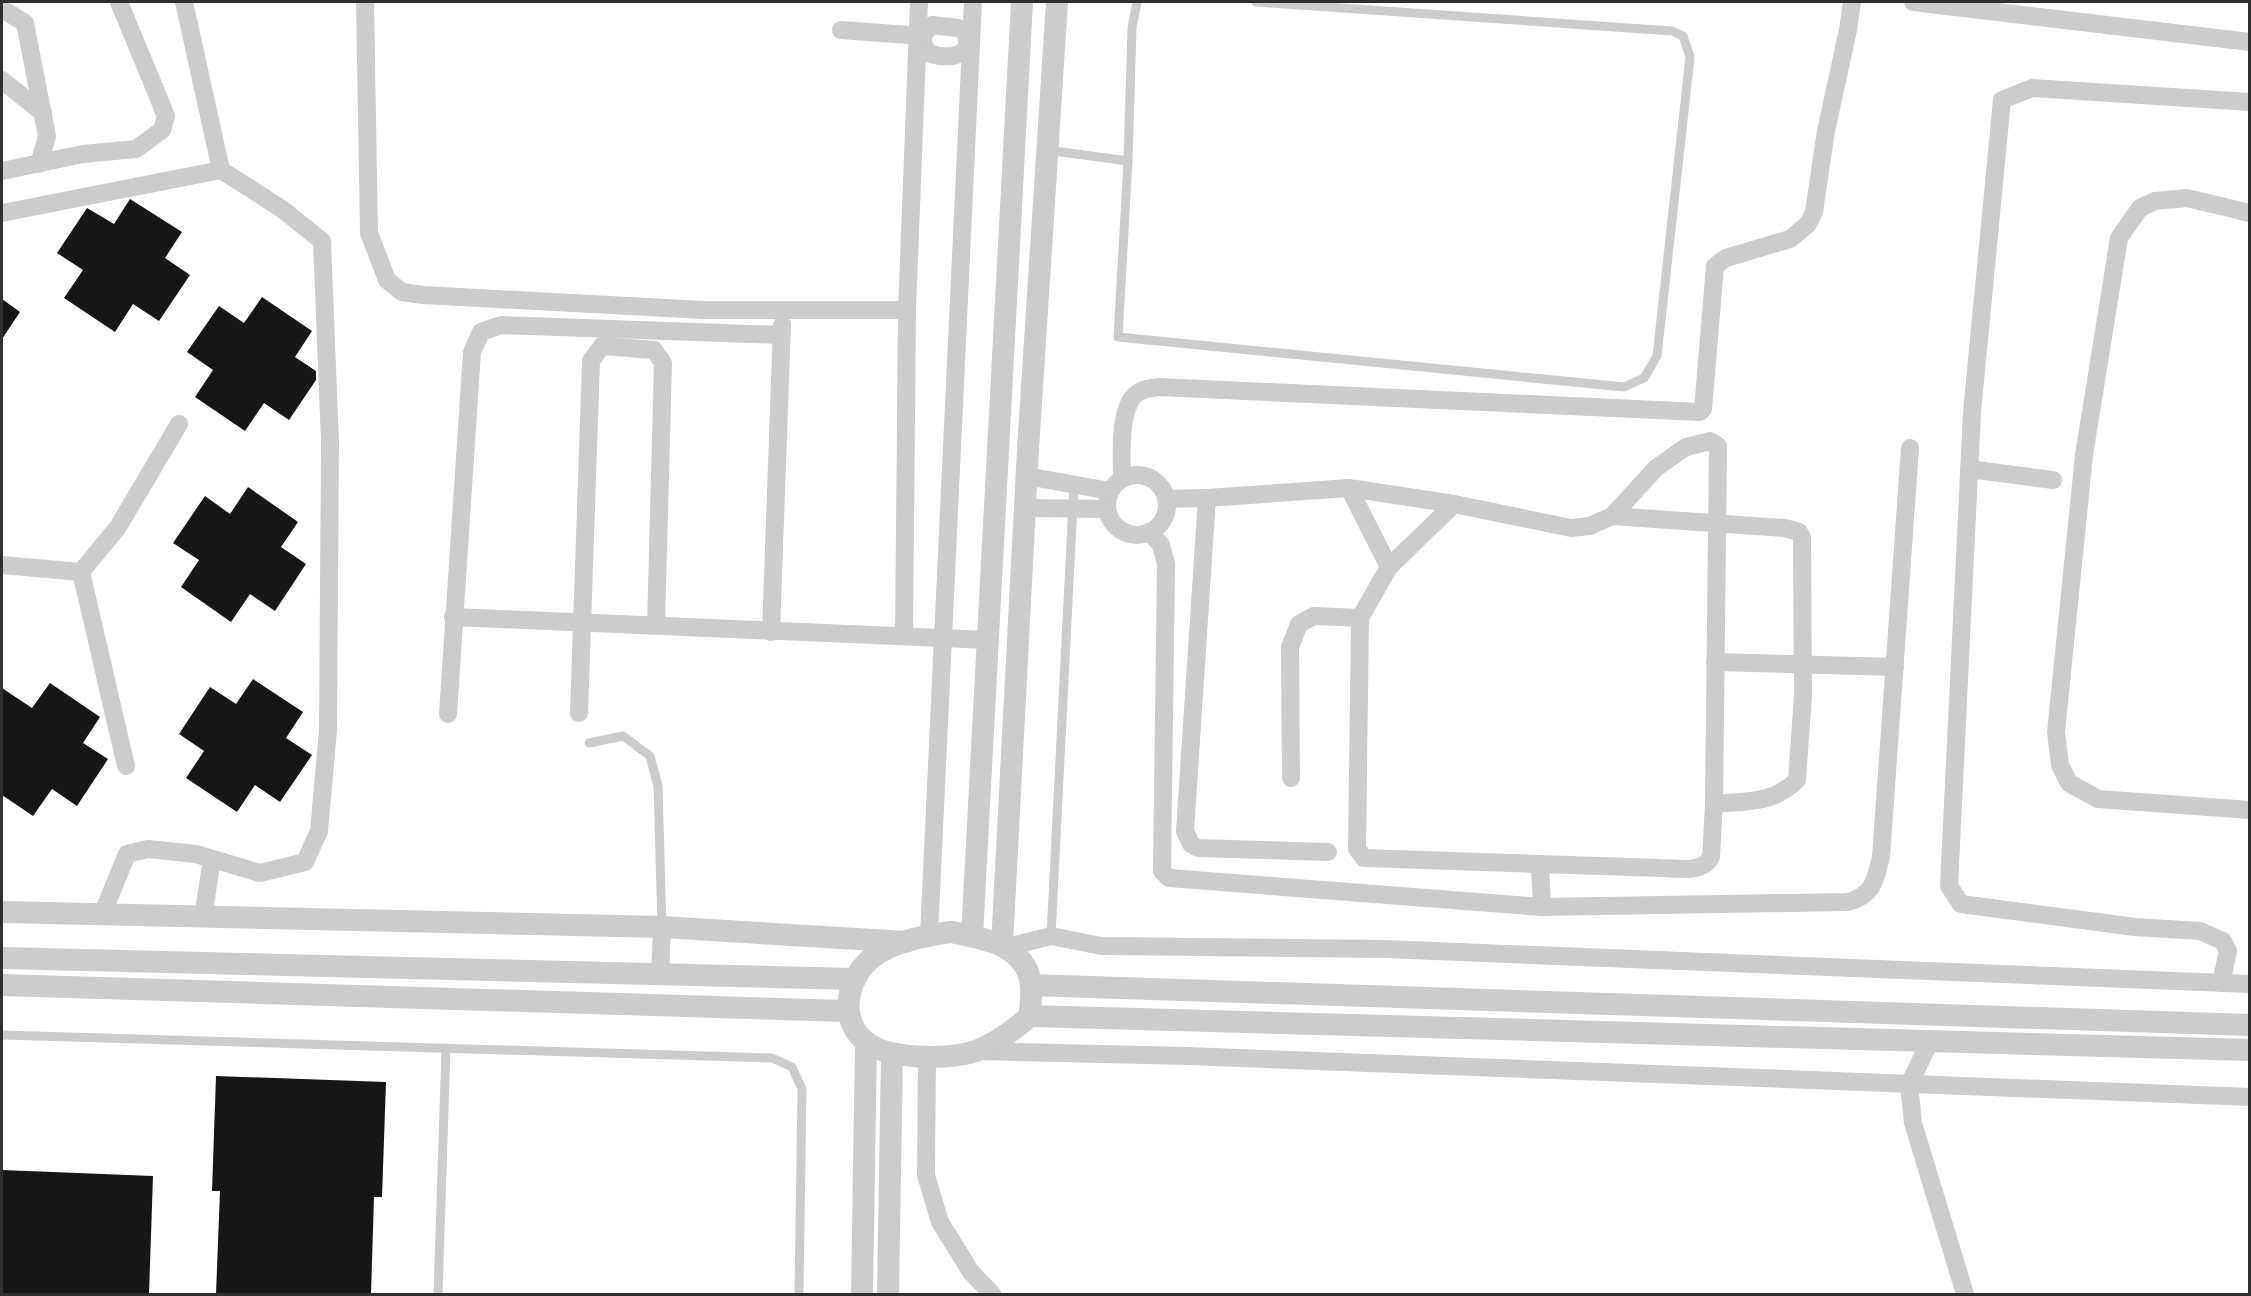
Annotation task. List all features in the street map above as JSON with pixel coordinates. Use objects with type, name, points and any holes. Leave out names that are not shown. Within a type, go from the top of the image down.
[{"type":"street","points":[[2,171],[83,154],[136,150],[162,130],[166,116],[119,2]]},
{"type":"street","points":[[184,2],[220,170]]},
{"type":"street","points":[[366,2],[369,233],[387,280],[402,292],[703,310],[907,310]]},
{"type":"street","points":[[904,635],[907,310],[919,2]]},
{"type":"street","points":[[929,934],[973,2]]},
{"type":"street","points":[[972,936],[1022,2]]},
{"type":"street","points":[[1005,946],[1026,476],[1057,2]]},
{"type":"street","points":[[1025,508],[1073,508],[1113,493],[1130,476],[1149,477],[1162,490],[1166,499],[1164,518],[1149,532],[1140,534],[1123,531],[1110,518],[1113,493],[1125,413],[1131,399],[1141,391],[1159,387],[1692,413],[1702,409],[1715,266],[1726,258],[1798,236],[1814,212],[1826,131],[1848,30],[1851,2]]},
{"type":"street","points":[[1913,2],[1960,4],[2250,42]]},
{"type":"street","points":[[2,9],[25,23],[47,136],[39,164]]},
{"type":"street","points":[[841,30],[919,36],[932,25],[958,27],[965,32],[970,44]]},
{"type":"street","points":[[919,36],[924,46],[934,55],[958,55],[964,52],[970,44]]},
{"type":"street","points":[[2,80],[43,113]]},
{"type":"street","points":[[2221,983],[2228,951],[2223,941],[2200,931],[2135,927],[1961,904],[1949,886],[1973,401],[2002,100],[2032,88],[2250,102]]},
{"type":"street","points":[[1016,112],[1050,118]]},
{"type":"street","points":[[2,213],[220,170],[282,209],[322,241],[330,442],[328,730],[319,831],[305,862],[260,873],[212,859],[148,849],[127,854],[102,915]]},
{"type":"street","points":[[2250,213],[2187,198],[2155,201],[2140,208],[2119,238],[2084,454],[2056,732],[2060,765],[2069,783],[2098,799],[2250,810]]},
{"type":"street","points":[[771,632],[780,335],[783,311]]},
{"type":"street","points":[[448,714],[472,352],[481,332],[501,325],[780,335]]},
{"type":"street","points":[[579,713],[591,361],[602,346],[654,350],[663,363],[656,625]]},
{"type":"street","points":[[1692,413],[1695,445]]},
{"type":"street","points":[[81,572],[118,527],[179,424]]},
{"type":"street","points":[[1166,499],[1349,488],[1454,504],[1571,528],[1590,526],[1612,516],[1656,468],[1686,447],[1714,441],[1718,446],[1714,804],[1711,857],[1706,865],[1701,868],[1540,865],[1368,858],[1359,854],[1360,618],[1389,567],[1454,504]]},
{"type":"street","points":[[1149,532],[1161,545],[1166,564],[1162,871],[1173,880],[1542,907],[1822,903],[1861,899],[1870,890],[1881,857],[1910,448]]},
{"type":"street","points":[[1969,469],[2053,480]]},
{"type":"street","points":[[1026,476],[1113,493]]},
{"type":"street","points":[[1349,488],[1389,567]]},
{"type":"street","points":[[1207,498],[1186,838],[1198,848],[1328,852]]},
{"type":"street","points":[[1612,516],[1785,528],[1799,532],[1802,538],[1804,664],[1797,780],[1784,792],[1767,799],[1714,804]]},
{"type":"street","points":[[2,565],[81,572]]},
{"type":"street","points":[[81,572],[126,766]]},
{"type":"street","points":[[1291,778],[1290,647],[1295,633],[1299,624],[1314,615],[1360,618]]},
{"type":"street","points":[[453,617],[988,640]]},
{"type":"street","points":[[1714,662],[1894,666]]},
{"type":"street","points":[[203,917],[212,859]]},
{"type":"street","points":[[1540,865],[1542,907]]},
{"type":"street","points":[[2,912],[662,927],[906,942]]},
{"type":"street","points":[[660,975],[662,927]]},
{"type":"street","points":[[1030,1016],[1031,985],[1023,964],[1005,946],[951,932],[929,934],[873,957],[855,980],[848,1011],[854,1029],[866,1042],[892,1053],[927,1056],[950,1056],[976,1051],[1188,1056],[2250,1097]]},
{"type":"street","points":[[1005,946],[1051,936],[1101,946],[1385,949],[2250,984]]},
{"type":"street","points":[[2,958],[855,980]]},
{"type":"street","points":[[2,985],[848,1011]]},
{"type":"street","points":[[1031,985],[2250,1025]]},
{"type":"street","points":[[976,1051],[1011,1033],[1030,1016],[2250,1050]]},
{"type":"street","points":[[1930,1041],[1909,1085],[1913,1123],[1965,1294]]},
{"type":"street","points":[[862,1294],[866,1042]]},
{"type":"street","points":[[888,1294],[892,1053]]},
{"type":"street","points":[[927,1056],[926,1175],[940,1222],[971,1272],[992,1294]]},
{"type":"lane","points":[[1137,2],[1132,28],[1128,161],[1118,336],[1624,387],[1644,378],[1657,356],[1690,57],[1683,36],[1672,31],[1256,2]]},
{"type":"lane","points":[[1047,150],[1128,161]]},
{"type":"lane","points":[[1051,936],[1074,484]]},
{"type":"lane","points":[[589,743],[623,736],[650,756],[658,786],[662,927]]},
{"type":"lane","points":[[2,1035],[771,1058],[792,1067],[802,1089],[799,1294]]},
{"type":"lane","points":[[438,1294],[446,1049]]},
{"type":"building","points":[[130,199],[182,232],[165,258],[190,275],[159,321],[133,304],[115,332],[64,298],[83,270],[57,253],[87,208],[114,224]]},
{"type":"building","points":[[262,297],[312,331],[295,357],[316,371],[316,380],[289,420],[264,403],[245,431],[195,397],[213,370],[187,352],[219,306],[244,323]]},
{"type":"building","points":[[2,299],[20,312],[2,339]]},
{"type":"building","points":[[248,487],[298,522],[281,547],[306,564],[275,611],[250,594],[231,622],[181,587],[199,560],[173,543],[205,496],[230,514]]},
{"type":"building","points":[[253,679],[303,712],[286,738],[312,755],[280,802],[255,785],[237,812],[186,778],[204,751],[179,734],[210,687],[236,704]]},
{"type":"building","points":[[50,683],[100,717],[83,743],[108,759],[77,806],[52,789],[33,816],[2,795],[2,688],[32,708]]},
{"type":"building","points":[[216,1076],[386,1082],[382,1197],[374,1197],[371,1294],[216,1294],[220,1191],[212,1191]]},
{"type":"building","points":[[2,1170],[153,1176],[149,1294],[2,1294]]}]
